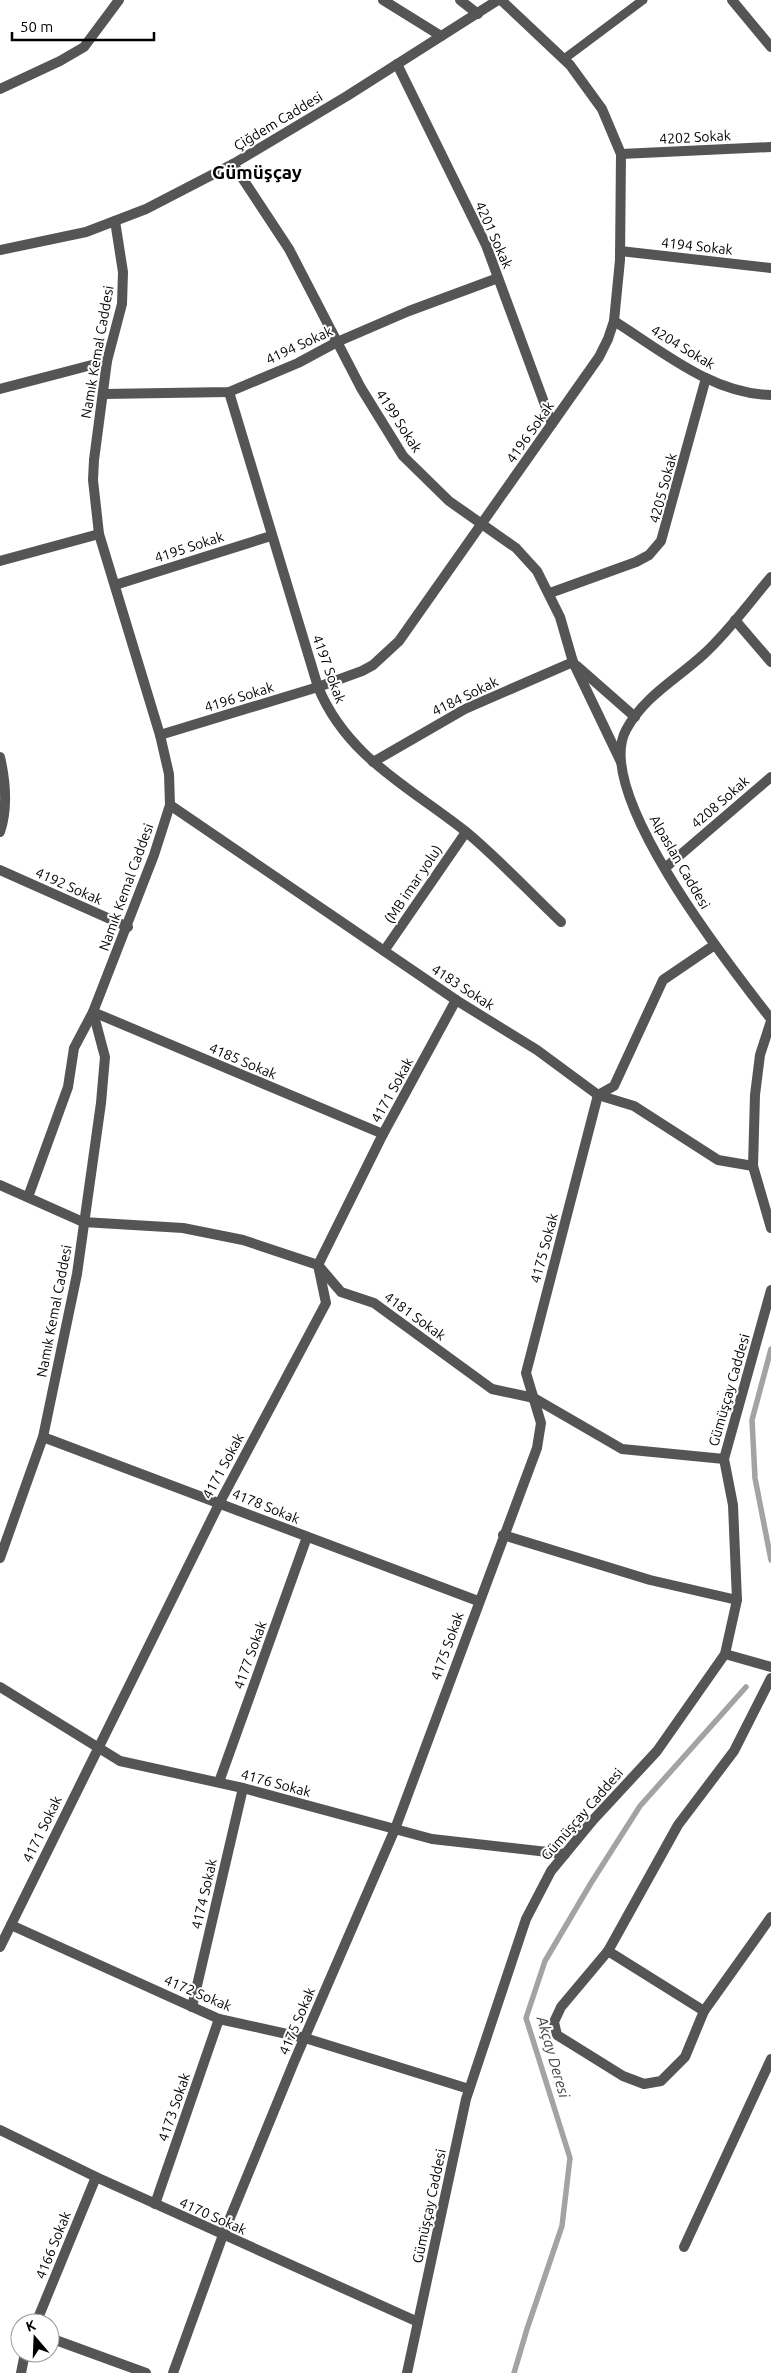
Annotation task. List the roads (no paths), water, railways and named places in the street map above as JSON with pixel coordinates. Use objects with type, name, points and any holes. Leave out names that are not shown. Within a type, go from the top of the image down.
[{"type":"street","points":[[0,89],[60,61],[84,47],[119,0]]},
{"type":"street","points":[[383,0],[441,36]]},
{"type":"street","points":[[460,0],[478,14]]},
{"type":"street","name":"Çiğdem Caddesi","points":[[0,250],[86,232],[146,209],[234,164],[499,0]]},
{"type":"street","name":"4196 Sokak","points":[[160,735],[318,687],[374,665],[398,641],[599,357],[608,339],[614,321],[620,251],[621,154],[602,109],[564,59],[499,0]]},
{"type":"street","points":[[732,0],[771,47]]},
{"type":"street","name":"4201 Sokak","points":[[397,64],[486,246],[552,424]]},
{"type":"street","name":"4202 Sokak","points":[[621,154],[771,147]]},
{"type":"street","name":"4199 Sokak","points":[[234,164],[289,249],[361,388],[403,456],[449,502],[516,548],[537,571],[550,593],[560,617],[572,662],[621,762]]},
{"type":"street","name":"Namık Kemal Caddesi","points":[[0,1558],[43,1437],[77,1274],[101,1103],[105,1057],[93,1012],[128,926],[170,805],[169,774],[160,735],[99,534],[95,507],[94,466],[107,360],[122,304],[123,272],[115,221]]},
{"type":"street","name":"4194 Sokak","points":[[620,251],[771,268]]},
{"type":"street","name":"4194 Sokak","points":[[103,394],[228,392],[298,363],[337,342],[409,311],[498,278]]},
{"type":"street","name":"4204 Sokak","points":[[614,321],[706,378],[741,391],[771,395]]},
{"type":"street","points":[[0,389],[107,360]]},
{"type":"street","name":"4205 Sokak","points":[[550,593],[636,562],[649,555],[661,541],[706,378]]},
{"type":"street","name":"4197 Sokak","points":[[228,392],[318,687],[328,710],[347,736],[373,762],[466,832],[561,922]]},
{"type":"street","points":[[0,561],[99,534]]},
{"type":"street","name":"4195 Sokak","points":[[114,585],[271,536]]},
{"type":"street","name":"Alpaslan Caddesi","points":[[771,577],[704,654],[662,687],[635,717],[622,740],[621,762],[626,787],[649,841],[713,946],[771,1020]]},
{"type":"street","points":[[735,620],[771,662]]},
{"type":"street","points":[[572,662],[635,717]]},
{"type":"street","name":"4184 Sokak","points":[[373,762],[465,709],[572,662]]},
{"type":"street","points":[[0,757],[5,790],[5,816],[0,832]]},
{"type":"street","name":"4208 Sokak","points":[[665,868],[771,777]]},
{"type":"street","name":"4183 Sokak","points":[[170,805],[456,1000],[537,1050],[598,1095],[634,1106],[718,1160],[753,1166]]},
{"type":"street","name":"(MB imar yolu)","points":[[384,951],[466,832]]},
{"type":"street","name":"4192 Sokak","points":[[0,870],[128,926]]},
{"type":"street","points":[[598,1095],[614,1086],[663,980],[713,946]]},
{"type":"street","name":"4171 Sokak","points":[[0,1947],[220,1502],[326,1303],[318,1265],[383,1134],[456,1000]]},
{"type":"street","points":[[28,1197],[68,1087],[74,1048],[93,1012]]},
{"type":"street","name":"4185 Sokak","points":[[93,1012],[383,1134]]},
{"type":"street","points":[[771,1020],[759,1063],[755,1095],[753,1166],[771,1228]]},
{"type":"street","name":"4175 Sokak","points":[[173,2373],[222,2235],[395,1829],[478,1601],[537,1448],[541,1423],[526,1373],[598,1095]]},
{"type":"street","points":[[0,1185],[83,1222],[183,1228],[242,1240],[318,1265]]},
{"type":"street","name":"4181 Sokak","points":[[318,1265],[342,1292],[374,1303],[492,1389],[534,1398],[622,1449],[724,1460]]},
{"type":"street","name":"Gümüşçay Caddesi","points":[[407,2373],[469,2088],[526,1919],[551,1870],[657,1751],[725,1654],[737,1600],[732,1505],[724,1460],[771,1290]]},
{"type":"street","name":"4178 Sokak","points":[[43,1437],[220,1502],[307,1537],[478,1601]]},
{"type":"street","points":[[504,1535],[650,1580],[737,1600]]},
{"type":"street","name":"4177 Sokak","points":[[219,1782],[307,1537]]},
{"type":"street","points":[[725,1654],[771,1667]]},
{"type":"street","points":[[771,1678],[734,1751],[678,1825],[608,1951],[584,1976],[561,2007],[554,2022],[557,2035],[623,2076],[644,2084],[661,2081],[685,2057],[704,2011],[771,1917]]},
{"type":"street","name":"4176 Sokak","points":[[0,1687],[120,1762],[219,1782],[432,1839],[565,1854]]},
{"type":"street","name":"4174 Sokak","points":[[192,2007],[243,1788]]},
{"type":"street","name":"4172 Sokak","points":[[11,1925],[219,2019],[305,2038],[469,2088]]},
{"type":"street","points":[[608,1951],[704,2011]]},
{"type":"street","name":"4173 Sokak","points":[[155,2204],[219,2019]]},
{"type":"street","points":[[684,2247],[771,2059]]},
{"type":"street","name":"4170 Sokak","points":[[0,2130],[222,2235],[418,2322]]},
{"type":"street","name":"4166 Sokak","points":[[40,2313],[96,2177]]},
{"type":"street","points":[[60,2342],[146,2373]]},
{"type":"lane","points":[[564,59],[643,0]]},
{"type":"waterway","name":"Akçay Deresi","points":[[771,1349],[752,1420],[755,1478],[771,1560]]},
{"type":"waterway","name":"Akçay Deresi","points":[[514,2373],[562,2226],[570,2158],[526,2018],[545,1961],[591,1883],[640,1806],[746,1687]]},
{"type":"district","name":"Gümüşçay","points":[[257,172]]}]
